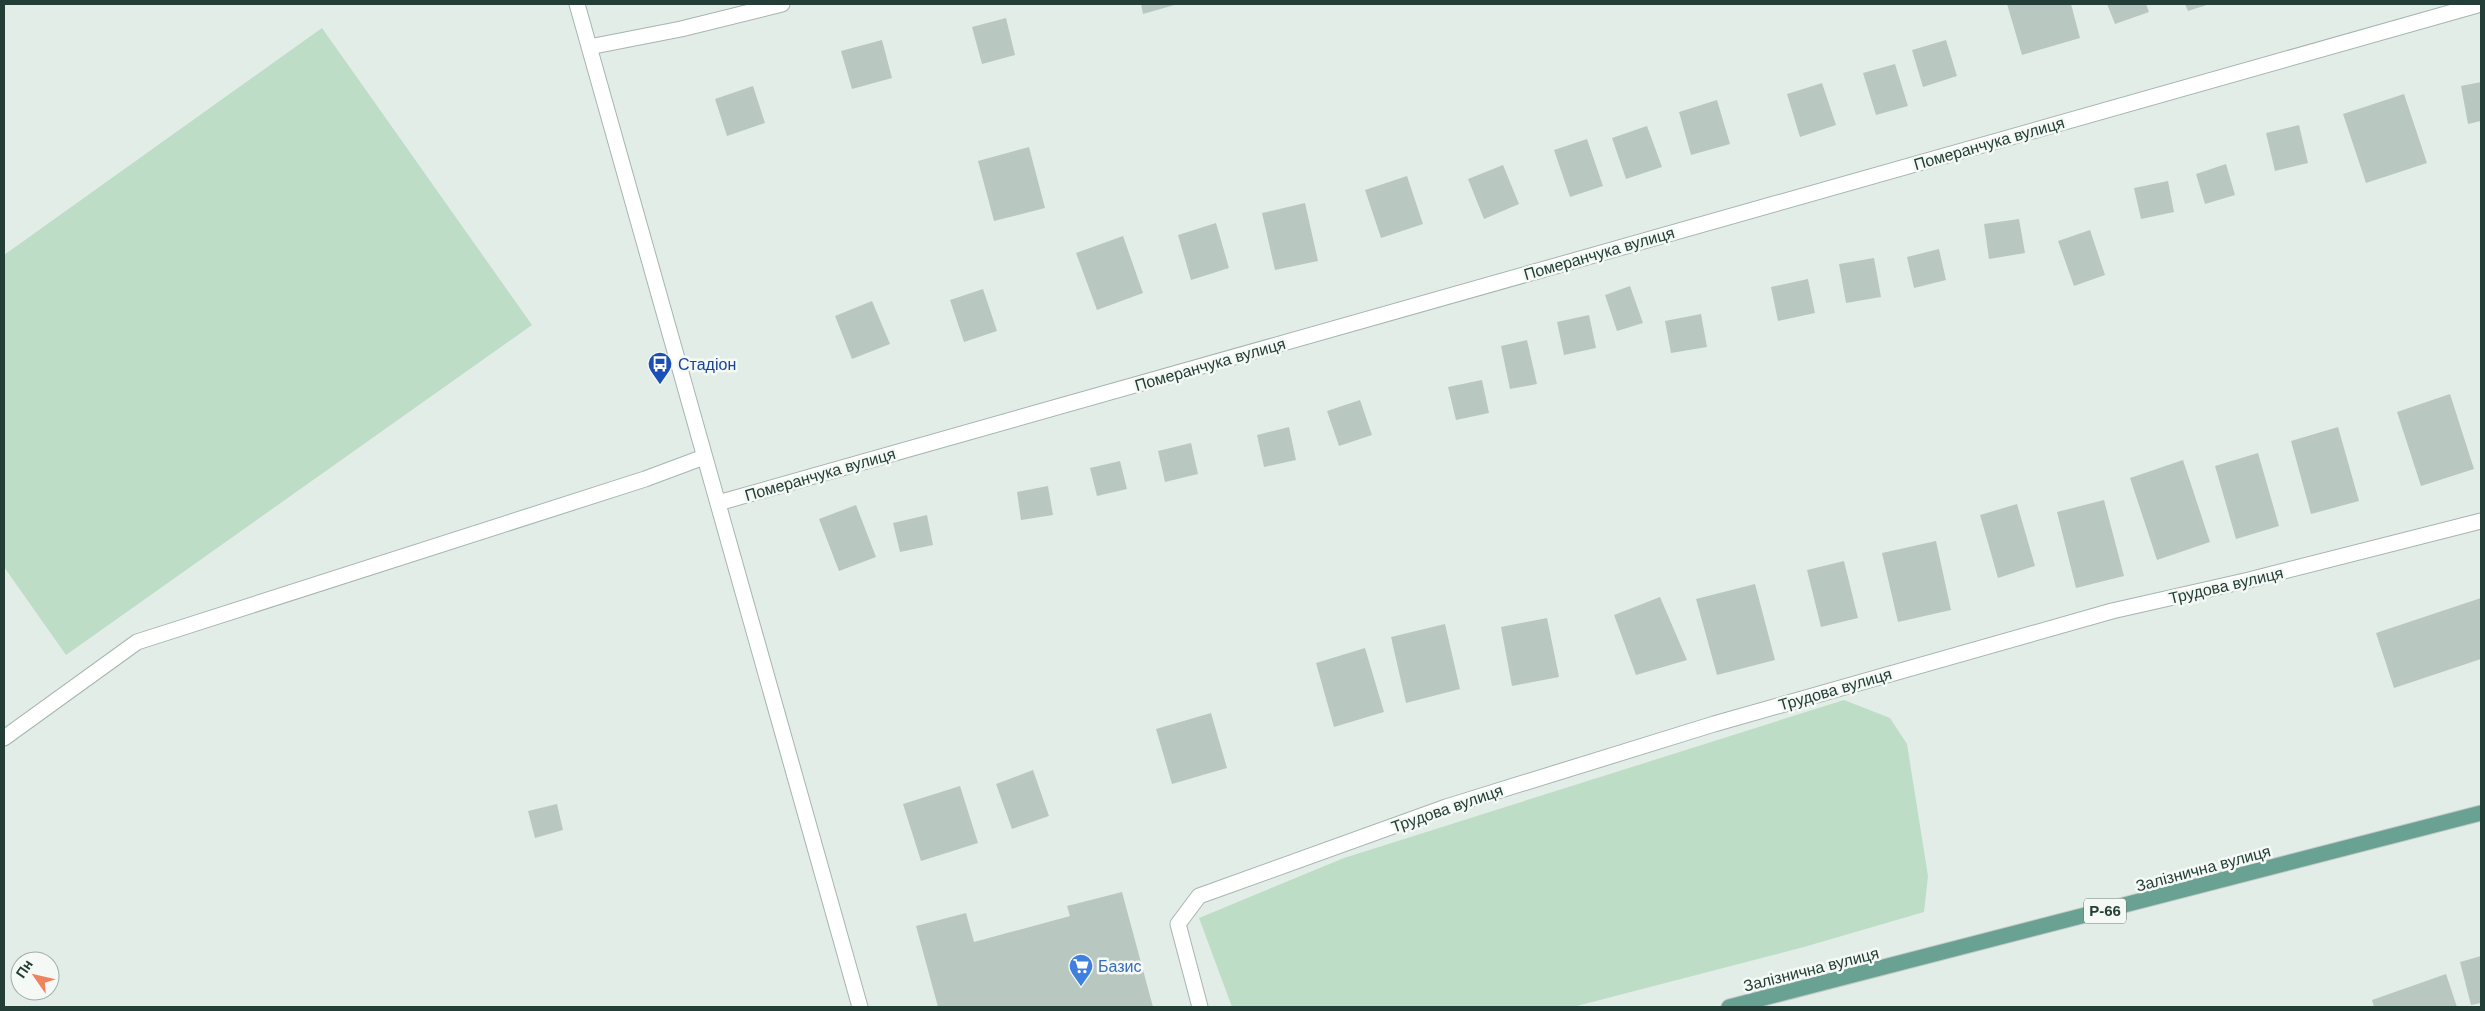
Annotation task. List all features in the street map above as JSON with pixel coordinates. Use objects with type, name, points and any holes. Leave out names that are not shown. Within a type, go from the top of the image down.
[{"type":"main road","name":"Залізнична вулиця","points":[[1729,1007],[2481,813]]},
{"type":"street","points":[[577,4],[860,1007]]},
{"type":"street","points":[[589,47],[681,29],[782,4]]},
{"type":"street","name":"Померанчука вулиця","points":[[718,503],[2481,4]]},
{"type":"street","points":[[4,738],[137,642],[635,482],[704,457]]},
{"type":"street","name":"Трудова вулиця","points":[[1200,1007],[1178,924],[1199,896],[1446,807],[1714,724],[2112,611],[2249,580],[2481,521]]},
{"type":"green space","points":[[322,28],[532,325],[66,655],[4,567],[4,255]]},
{"type":"green space","points":[[1844,700],[1890,718],[1907,744],[1928,876],[1924,912],[1804,947],[1573,1007],[1232,1007],[1199,918],[1344,858]]},
{"type":"building","points":[[1141,4],[1178,4],[1143,14]]},
{"type":"building","points":[[2007,4],[2071,4],[2080,38],[2022,55]]},
{"type":"building","points":[[2107,4],[2146,4],[2149,12],[2115,24]]},
{"type":"building","points":[[2185,4],[2210,4],[2188,11]]},
{"type":"building","points":[[1006,18],[1015,55],[982,64],[972,27]]},
{"type":"building","points":[[882,40],[892,78],[852,89],[841,51]]},
{"type":"building","points":[[1946,40],[1957,76],[1923,87],[1912,50]]},
{"type":"building","points":[[1895,64],[1908,106],[1876,115],[1863,73]]},
{"type":"building","points":[[2481,82],[2481,121],[2468,124],[2461,86]]},
{"type":"building","points":[[1822,83],[1836,125],[1800,137],[1787,94]]},
{"type":"building","points":[[753,86],[765,123],[727,136],[715,99]]},
{"type":"building","points":[[2404,94],[2427,163],[2366,183],[2343,114]]},
{"type":"building","points":[[1717,100],[1730,144],[1691,155],[1679,112]]},
{"type":"building","points":[[2299,125],[2308,163],[2275,171],[2266,133]]},
{"type":"building","points":[[1647,126],[1662,167],[1626,179],[1612,138]]},
{"type":"building","points":[[1587,139],[1603,186],[1570,197],[1554,150]]},
{"type":"building","points":[[1029,147],[1045,208],[994,221],[978,161]]},
{"type":"building","points":[[2226,164],[2235,195],[2205,204],[2196,174]]},
{"type":"building","points":[[1503,165],[1519,204],[1484,219],[1468,179]]},
{"type":"building","points":[[1407,176],[1423,224],[1381,238],[1365,190]]},
{"type":"building","points":[[2168,181],[2174,212],[2141,219],[2134,188]]},
{"type":"building","points":[[1305,203],[1318,261],[1275,270],[1262,213]]},
{"type":"building","points":[[2019,219],[2025,253],[1989,259],[1984,224]]},
{"type":"building","points":[[1216,223],[1229,268],[1191,280],[1178,235]]},
{"type":"building","points":[[2090,230],[2105,275],[2074,286],[2058,241]]},
{"type":"building","points":[[1123,236],[1143,293],[1097,310],[1076,253]]},
{"type":"building","points":[[1939,249],[1946,280],[1914,288],[1907,257]]},
{"type":"building","points":[[1874,258],[1881,297],[1846,303],[1839,264]]},
{"type":"building","points":[[1808,279],[1815,313],[1778,321],[1771,287]]},
{"type":"building","points":[[1630,286],[1643,323],[1617,331],[1605,295]]},
{"type":"building","points":[[983,289],[997,331],[964,342],[950,300]]},
{"type":"building","points":[[872,301],[890,344],[852,359],[835,316]]},
{"type":"building","points":[[1701,314],[1707,347],[1671,353],[1665,321]]},
{"type":"building","points":[[1589,315],[1596,348],[1564,355],[1557,322]]},
{"type":"building","points":[[1527,340],[1537,384],[1510,389],[1501,346]]},
{"type":"building","points":[[1482,380],[1489,413],[1456,420],[1448,387]]},
{"type":"building","points":[[2450,394],[2474,469],[2421,486],[2397,412]]},
{"type":"building","points":[[1360,400],[1372,435],[1339,446],[1327,411]]},
{"type":"building","points":[[1289,427],[1296,460],[1264,467],[1257,435]]},
{"type":"building","points":[[2338,427],[2359,501],[2311,514],[2291,441]]},
{"type":"building","points":[[1191,443],[1198,474],[1165,482],[1158,451]]},
{"type":"building","points":[[2258,453],[2279,526],[2236,539],[2215,466]]},
{"type":"building","points":[[2183,460],[2210,542],[2157,560],[2130,478]]},
{"type":"building","points":[[1120,461],[1127,489],[1097,496],[1090,468]]},
{"type":"building","points":[[1048,486],[1053,515],[1021,520],[1017,492]]},
{"type":"building","points":[[2104,500],[2124,576],[2076,588],[2057,512]]},
{"type":"building","points":[[2017,504],[2035,566],[1998,578],[1980,515]]},
{"type":"building","points":[[856,505],[876,557],[839,571],[819,519]]},
{"type":"building","points":[[927,515],[933,545],[900,552],[893,523]]},
{"type":"building","points":[[1936,541],[1951,610],[1898,622],[1882,553]]},
{"type":"building","points":[[1844,561],[1858,618],[1821,627],[1807,570]]},
{"type":"building","points":[[1755,584],[1775,660],[1717,675],[1696,599]]},
{"type":"building","points":[[1660,597],[1687,660],[1636,675],[1614,615]]},
{"type":"building","points":[[2481,598],[2481,659],[2394,688],[2376,633]]},
{"type":"building","points":[[1547,618],[1559,677],[1512,686],[1501,627]]},
{"type":"building","points":[[1445,624],[1460,689],[1406,703],[1391,637]]},
{"type":"building","points":[[1365,648],[1384,712],[1334,727],[1316,663]]},
{"type":"building","points":[[1211,713],[1227,768],[1172,784],[1156,729]]},
{"type":"building","points":[[1033,770],[1049,816],[1012,829],[996,784]]},
{"type":"building","points":[[960,786],[978,843],[921,861],[903,804]]},
{"type":"building","points":[[557,804],[563,830],[535,838],[528,811]]},
{"type":"building","points":[[1122,892],[1153,1007],[938,1007],[916,926],[966,913],[974,942],[1070,916],[1067,906]]},
{"type":"building","points":[[2481,956],[2481,1003],[2471,1005],[2460,962]]},
{"type":"building","points":[[2446,974],[2457,1007],[2374,1007],[2372,1000]]},
{"type":"place","name":"Стадіон","points":[[660,385]]},
{"type":"place","name":"Базис","points":[[1081,987]]}]
